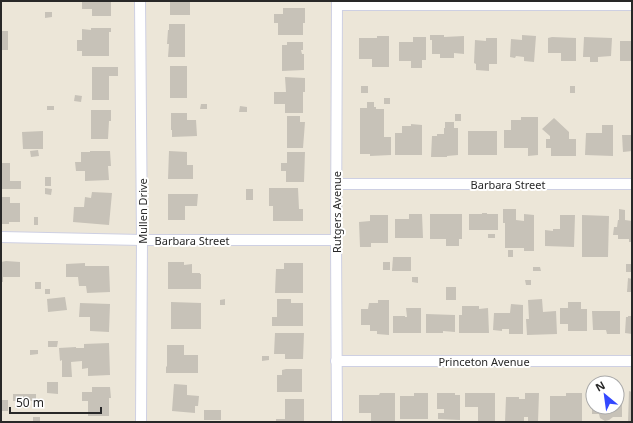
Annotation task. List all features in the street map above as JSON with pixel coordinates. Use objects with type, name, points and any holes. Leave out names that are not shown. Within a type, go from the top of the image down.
[{"type":"street","name":"Mullen Drive","points":[[140,1],[142,240],[141,422]]},
{"type":"street","points":[[337,3],[632,5]]},
{"type":"street","name":"Rutgers Avenue","points":[[336,422],[337,3]]},
{"type":"street","name":"Barbara Street","points":[[336,184],[632,184]]},
{"type":"street","name":"Barbara Street","points":[[1,237],[142,240],[336,240]]},
{"type":"street","name":"Princeton Avenue","points":[[336,361],[632,361]]},
{"type":"building","points":[[82,1],[111,1],[111,16],[92,16],[92,9],[82,9]]},
{"type":"building","points":[[170,1],[190,1],[190,15],[170,15]]},
{"type":"building","points":[[283,8],[305,8],[303,35],[278,35],[278,23],[274,23],[274,14],[283,14]]},
{"type":"building","points":[[45,12],[52,12],[52,17],[45,18]]},
{"type":"building","points":[[169,24],[185,24],[185,57],[168,57],[169,44],[167,44]]},
{"type":"building","points":[[91,28],[111,28],[111,32],[109,32],[109,56],[82,56],[82,51],[77,51],[77,40],[82,40],[82,29],[91,30]]},
{"type":"building","points":[[1,31],[8,31],[8,50],[1,50]]},
{"type":"building","points":[[430,35],[444,35],[444,37],[464,36],[464,54],[454,53],[454,58],[440,58],[440,54],[432,54],[432,40],[430,40]]},
{"type":"building","points":[[522,35],[536,36],[534,62],[524,61],[524,57],[510,57],[511,39],[522,40]]},
{"type":"building","points":[[377,36],[389,36],[389,67],[372,67],[372,59],[359,59],[359,38],[377,38]]},
{"type":"building","points":[[413,37],[426,37],[426,60],[422,60],[422,68],[411,68],[411,61],[399,61],[399,42],[413,42]]},
{"type":"building","points":[[584,37],[612,38],[611,56],[598,57],[598,62],[590,62],[590,57],[583,57]]},
{"type":"building","points":[[486,38],[497,38],[497,64],[489,64],[489,71],[476,70],[476,64],[474,63],[475,40],[486,41]]},
{"type":"building","points":[[548,38],[576,38],[576,61],[561,61],[561,53],[548,53]]},
{"type":"building","points":[[620,41],[632,41],[632,61],[620,61]]},
{"type":"building","points":[[287,42],[303,42],[303,50],[301,50],[302,54],[304,54],[304,70],[282,71],[282,45],[287,45]]},
{"type":"building","points":[[170,66],[187,66],[187,98],[170,98]]},
{"type":"building","points":[[92,67],[118,67],[118,76],[109,76],[109,100],[92,100]]},
{"type":"building","points":[[285,77],[305,78],[303,113],[285,113],[285,104],[274,104],[274,92],[286,92]]},
{"type":"building","points":[[361,86],[368,86],[368,93],[361,93]]},
{"type":"building","points":[[570,86],[575,86],[575,93],[570,93]]},
{"type":"building","points":[[75,95],[82,96],[81,102],[74,101]]},
{"type":"building","points":[[384,98],[390,98],[390,104],[384,104]]},
{"type":"building","points":[[367,102],[374,102],[374,107],[376,107],[376,109],[384,109],[384,137],[391,137],[391,155],[370,156],[370,154],[360,154],[360,108],[367,108]]},
{"type":"building","points":[[201,104],[207,104],[207,109],[200,109]]},
{"type":"building","points":[[47,106],[54,106],[54,110],[47,110]]},
{"type":"building","points":[[240,106],[247,107],[247,112],[239,112]]},
{"type":"building","points":[[91,110],[111,110],[108,139],[91,139]]},
{"type":"building","points":[[171,113],[187,113],[187,120],[196,120],[197,136],[172,137]]},
{"type":"building","points":[[455,114],[461,114],[461,121],[455,121]]},
{"type":"building","points":[[287,116],[300,116],[300,122],[305,122],[303,148],[287,148]]},
{"type":"building","points":[[521,117],[538,117],[538,155],[528,156],[528,148],[504,148],[504,130],[511,130],[511,120],[521,120]]},
{"type":"building","points":[[554,118],[569,132],[569,139],[576,139],[576,156],[551,156],[551,148],[546,148],[546,139],[550,139],[550,136],[542,129]]},
{"type":"building","points":[[445,122],[454,122],[454,128],[458,128],[458,155],[431,157],[432,136],[444,134]]},
{"type":"building","points":[[411,124],[422,125],[422,155],[395,155],[395,133],[402,133],[402,126],[411,126]]},
{"type":"building","points":[[602,125],[613,125],[613,156],[585,155],[586,133],[602,133]]},
{"type":"building","points":[[43,131],[43,149],[23,149],[22,132]]},
{"type":"building","points":[[468,131],[497,131],[497,155],[468,155]]},
{"type":"building","points":[[622,135],[632,135],[632,151],[623,152]]},
{"type":"building","points":[[38,150],[39,156],[31,157],[30,151]]},
{"type":"building","points":[[110,151],[111,166],[108,166],[109,180],[85,181],[85,171],[76,171],[75,162],[81,162],[81,152]]},
{"type":"building","points":[[169,151],[187,152],[187,165],[193,165],[193,179],[168,179]]},
{"type":"building","points":[[287,152],[305,152],[304,182],[286,182],[286,171],[281,171],[281,163],[287,163]]},
{"type":"building","points":[[1,163],[10,163],[10,181],[21,181],[21,189],[1,189]]},
{"type":"building","points":[[45,177],[51,177],[51,186],[45,186]]},
{"type":"building","points":[[45,188],[52,189],[51,195],[45,194]]},
{"type":"building","points":[[269,188],[298,188],[299,209],[303,209],[303,221],[273,221],[273,206],[269,206]]},
{"type":"building","points":[[246,189],[253,189],[253,200],[246,200]]},
{"type":"building","points":[[92,192],[112,193],[109,225],[73,222],[74,207],[84,207],[85,197],[91,198]]},
{"type":"building","points":[[168,194],[198,194],[197,206],[185,206],[185,220],[168,220]]},
{"type":"building","points":[[1,197],[10,197],[10,203],[20,203],[20,222],[1,224]]},
{"type":"building","points":[[503,209],[516,209],[516,220],[524,221],[524,214],[534,215],[534,251],[524,251],[524,248],[505,248],[505,223],[503,223]]},
{"type":"building","points":[[619,209],[625,210],[625,220],[632,221],[632,242],[629,242],[629,239],[618,239],[618,235],[613,235],[614,227],[617,227],[619,220]]},
{"type":"building","points":[[409,214],[422,214],[423,238],[395,238],[395,219],[409,219]]},
{"type":"building","points":[[430,214],[462,214],[462,239],[459,239],[459,246],[446,246],[446,239],[430,239]]},
{"type":"building","points":[[469,214],[498,214],[498,230],[469,230]]},
{"type":"building","points":[[370,215],[388,215],[388,243],[371,243],[371,247],[360,247],[359,222],[370,221]]},
{"type":"building","points":[[560,215],[575,215],[574,247],[545,246],[545,230],[553,231],[553,229],[560,229]]},
{"type":"building","points":[[582,215],[609,216],[608,257],[582,257]]},
{"type":"building","points":[[34,217],[38,217],[38,225],[34,225]]},
{"type":"building","points":[[488,234],[495,234],[495,238],[488,238]]},
{"type":"building","points":[[508,250],[513,250],[513,257],[508,257]]},
{"type":"building","points":[[393,257],[411,257],[411,271],[392,271]]},
{"type":"building","points":[[1,262],[20,262],[20,277],[3,277],[3,282],[1,282]]},
{"type":"building","points":[[168,262],[184,262],[184,265],[192,264],[192,273],[201,274],[201,289],[168,289]]},
{"type":"building","points":[[383,262],[390,262],[390,270],[383,270]]},
{"type":"building","points":[[85,263],[85,266],[109,266],[110,292],[87,293],[86,286],[79,286],[78,277],[66,277],[66,264]]},
{"type":"building","points":[[284,263],[303,263],[303,293],[275,293],[276,269],[284,269]]},
{"type":"building","points":[[626,264],[632,264],[632,272],[626,272]]},
{"type":"building","points":[[533,267],[540,267],[541,271],[533,271]]},
{"type":"building","points":[[412,277],[418,277],[418,283],[412,282]]},
{"type":"building","points":[[628,278],[632,279],[632,292],[627,292]]},
{"type":"building","points":[[525,280],[531,280],[531,285],[526,285]]},
{"type":"building","points":[[35,282],[41,282],[41,289],[35,289]]},
{"type":"building","points":[[446,287],[456,287],[456,300],[446,300]]},
{"type":"building","points":[[45,289],[50,289],[50,294],[45,294]]},
{"type":"building","points":[[65,297],[67,310],[48,312],[47,299]]},
{"type":"building","points":[[225,299],[225,305],[220,305],[220,300]]},
{"type":"building","points":[[277,299],[291,299],[291,303],[303,303],[303,326],[272,326],[272,317],[277,317]]},
{"type":"building","points":[[542,299],[543,312],[556,311],[557,334],[527,335],[526,319],[529,319],[528,300]]},
{"type":"building","points":[[378,300],[389,300],[389,335],[377,334],[377,331],[370,331],[370,325],[361,325],[361,309],[368,309],[369,303],[378,303]]},
{"type":"building","points":[[171,302],[201,303],[201,329],[171,329]]},
{"type":"building","points":[[568,302],[581,302],[581,309],[587,309],[587,331],[568,331],[568,324],[560,324],[560,308],[568,308]]},
{"type":"building","points":[[80,303],[110,304],[109,332],[90,331],[90,317],[79,317]]},
{"type":"building","points":[[511,304],[523,305],[523,334],[509,334],[509,329],[502,329],[502,331],[493,330],[494,313],[510,313]]},
{"type":"building","points":[[462,306],[479,306],[479,309],[488,308],[489,333],[459,333],[459,315],[462,315]]},
{"type":"building","points":[[406,308],[421,308],[421,333],[393,333],[393,316],[407,317]]},
{"type":"building","points":[[592,311],[620,311],[620,334],[607,334],[606,330],[593,330]]},
{"type":"building","points":[[426,314],[455,315],[455,332],[443,331],[443,333],[426,333]]},
{"type":"building","points":[[632,316],[632,334],[625,333],[626,317]]},
{"type":"building","points":[[275,333],[304,333],[303,359],[285,359],[285,354],[274,354]]},
{"type":"building","points":[[48,341],[58,341],[57,347],[48,347]]},
{"type":"building","points":[[109,343],[110,375],[88,376],[88,368],[82,369],[82,361],[71,362],[72,377],[62,377],[62,360],[60,361],[59,348],[84,348],[84,344]]},
{"type":"building","points":[[167,345],[184,345],[184,355],[198,355],[198,373],[166,373]]},
{"type":"building","points":[[30,350],[38,350],[38,354],[30,355]]},
{"type":"building","points":[[262,356],[269,356],[269,360],[262,361]]},
{"type":"building","points":[[302,369],[302,392],[277,392],[277,375],[282,375],[282,370]]},
{"type":"building","points":[[47,382],[58,382],[58,394],[47,393]]},
{"type":"building","points":[[174,384],[187,385],[187,395],[199,396],[198,406],[195,406],[195,413],[172,411]]},
{"type":"building","points":[[92,387],[110,387],[111,398],[109,398],[109,416],[88,416],[88,401],[82,401],[82,392],[92,392]]},
{"type":"building","points":[[629,391],[632,392],[632,422],[628,422]]},
{"type":"building","points":[[380,393],[395,393],[395,421],[371,422],[371,413],[359,413],[359,395],[379,395]]},
{"type":"building","points":[[414,393],[428,393],[428,419],[400,419],[400,396],[414,396]]},
{"type":"building","points":[[437,393],[455,393],[455,395],[460,395],[460,420],[438,419],[438,413],[444,413],[444,409],[437,409]]},
{"type":"building","points":[[465,393],[495,393],[495,421],[478,422],[478,407],[465,407]]},
{"type":"building","points":[[525,393],[539,393],[538,422],[528,422],[528,417],[524,417],[524,422],[505,422],[506,397],[519,397],[519,399],[525,399]]},
{"type":"building","points":[[566,393],[582,393],[582,421],[550,421],[550,396],[566,396]]},
{"type":"building","points":[[13,394],[36,394],[36,401],[13,401]]},
{"type":"building","points":[[285,399],[304,399],[304,422],[276,422],[276,419],[285,419]]},
{"type":"building","points":[[1,400],[8,400],[8,411],[1,411]]},
{"type":"building","points":[[204,410],[221,410],[221,420],[204,420]]},
{"type":"building","points":[[599,415],[622,415],[622,417],[613,417],[605,421],[600,418]]},
{"type":"building","points":[[33,417],[40,417],[40,422],[33,422]]}]
